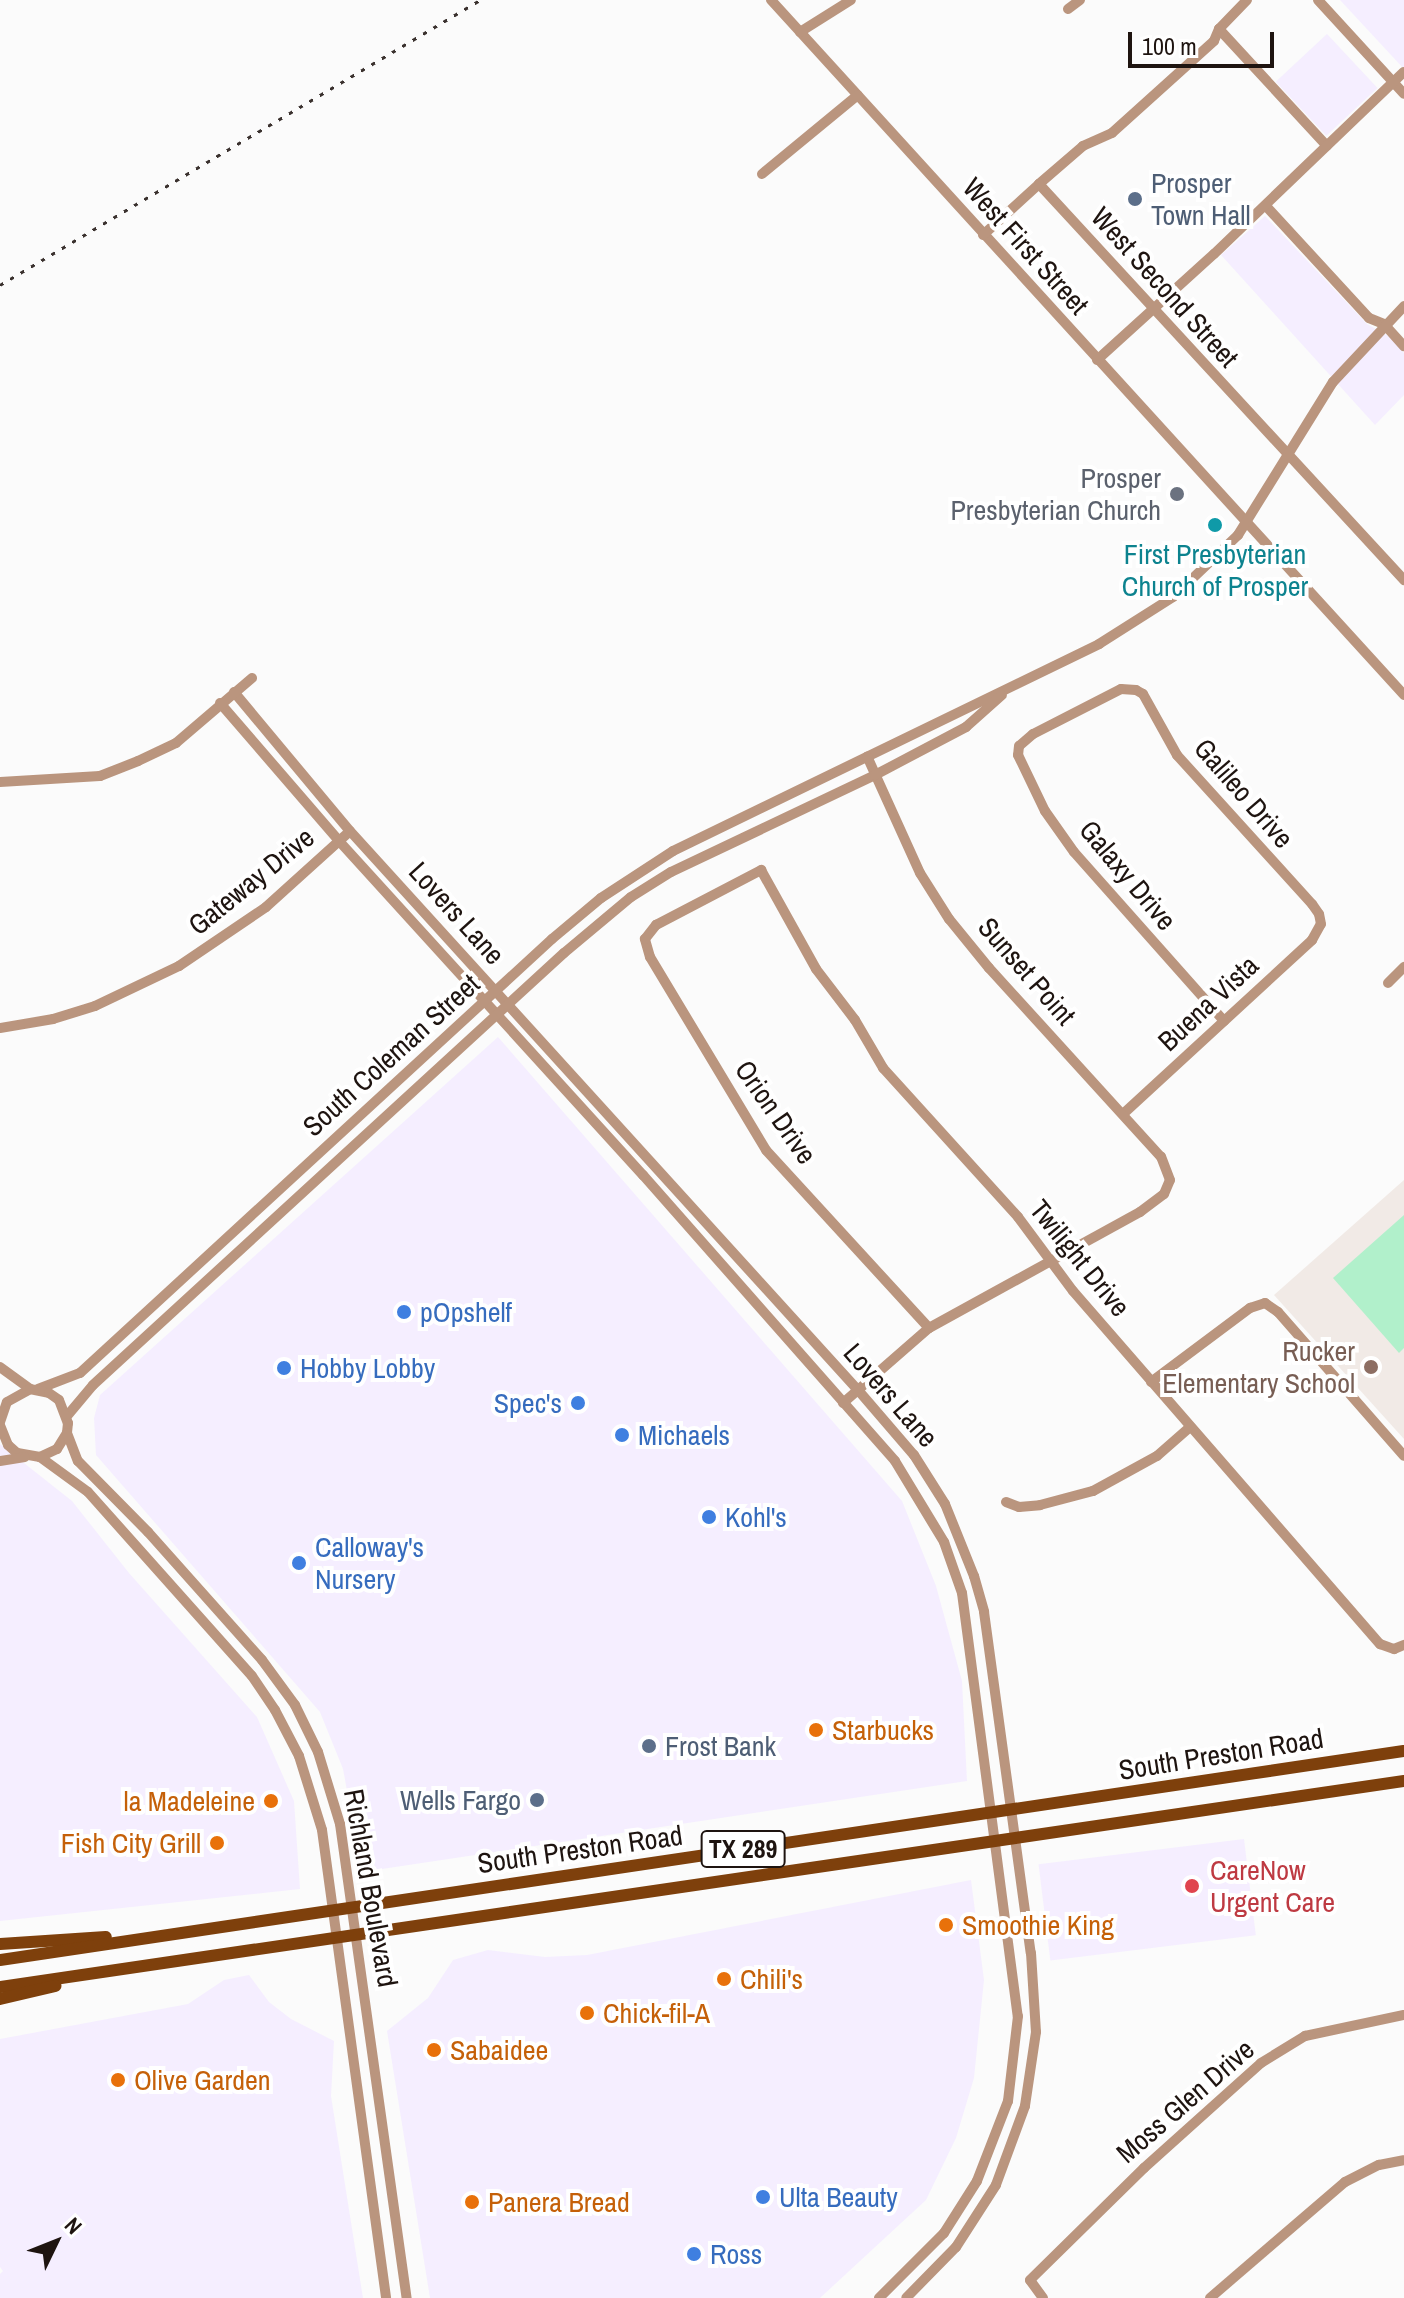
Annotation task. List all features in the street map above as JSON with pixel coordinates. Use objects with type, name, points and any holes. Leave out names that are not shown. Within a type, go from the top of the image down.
[{"type":"main road","name":"South Preston Road","points":[[0,1960],[1404,1751]]},
{"type":"main road","name":"South Preston Road","points":[[0,1987],[1404,1781]]},
{"type":"main road","points":[[0,1944],[150,1937]]},
{"type":"main road","points":[[0,1999],[110,1972]]},
{"type":"street","name":"West First Street","points":[[771,0],[1404,695]]},
{"type":"street","points":[[800,32],[851,0]]},
{"type":"street","points":[[1068,9],[1080,0]]},
{"type":"street","points":[[983,235],[1083,146],[1112,133],[1214,41],[1219,29],[1247,0]]},
{"type":"street","points":[[1318,0],[1404,94]]},
{"type":"street","points":[[1219,29],[1327,146]]},
{"type":"street","points":[[1097,360],[1266,206],[1404,72]]},
{"type":"street","points":[[762,174],[858,95]]},
{"type":"street","name":"West Second Street","points":[[1039,184],[1404,580]]},
{"type":"street","points":[[1266,206],[1369,318],[1384,324],[1404,346]]},
{"type":"street","name":"South Coleman Street","points":[[34,1389],[80,1373],[129,1325],[601,898],[673,851],[1099,644],[1173,597],[1225,549],[1248,521],[1333,382],[1404,306]]},
{"type":"street","points":[[0,782],[100,776],[176,743],[252,678]]},
{"type":"street","name":"South Coleman Street","points":[[67,1416],[93,1385],[510,1007],[564,953],[631,897],[671,872],[875,775],[966,727],[1015,684]]},
{"type":"street","name":"Galileo Drive","points":[[1019,746],[1033,734],[1121,689],[1143,694],[1177,755],[1312,904],[1321,924]]},
{"type":"street","name":"Lovers Lane","points":[[234,692],[350,831],[858,1390],[914,1455],[945,1504],[974,1576],[984,1612],[1036,1999],[1036,2032],[1030,2086],[1013,2145],[990,2198],[948,2256],[906,2298]]},
{"type":"street","name":"Lovers Lane","points":[[220,703],[339,841],[643,1175],[895,1461],[944,1542],[962,1593],[1018,2016],[1008,2101],[992,2149],[967,2198],[931,2248],[879,2298]]},
{"type":"street","name":"Galaxy Drive","points":[[1019,746],[1018,755],[1033,789],[1074,852],[1224,1021]]},
{"type":"street","name":"Sunset Point","points":[[867,756],[920,873],[949,919],[989,968],[1161,1157],[1170,1180],[1164,1194],[1140,1212],[1050,1261]]},
{"type":"street","name":"Gateway Drive","points":[[0,1028],[53,1019],[95,1006],[179,966],[266,907],[350,831]]},
{"type":"street","name":"Twilight Drive","points":[[645,939],[656,925],[761,870],[816,969],[855,1020],[883,1068],[1018,1217],[1050,1261],[1151,1382],[1380,1644],[1399,1647]]},
{"type":"street","name":"Buena Vista","points":[[1123,1114],[1312,940],[1321,924]]},
{"type":"street","name":"Orion Drive","points":[[645,939],[650,957],[684,1019],[735,1093],[766,1150],[929,1328]]},
{"type":"street","points":[[1388,983],[1404,967]]},
{"type":"street","points":[[322,1150],[335,1165]]},
{"type":"street","points":[[311,1160],[324,1175]]},
{"type":"street","points":[[643,1175],[652,1166]]},
{"type":"street","points":[[843,1403],[929,1328],[1050,1261]]},
{"type":"street","points":[[1151,1382],[1250,1308],[1265,1303],[1278,1312],[1404,1456]]},
{"type":"street","points":[[140,1315],[154,1331]]},
{"type":"street","points":[[129,1325],[143,1340]]},
{"type":"street","points":[[0,1367],[34,1389],[59,1400],[67,1416],[67,1433],[57,1449],[34,1457],[0,1461]]},
{"type":"street","points":[[34,1389],[16,1394],[0,1417],[8,1445],[34,1457]]},
{"type":"street","points":[[1006,1502],[1019,1507],[1040,1505],[1093,1491],[1157,1456],[1190,1427]]},
{"type":"street","name":"Richland Boulevard","points":[[67,1433],[78,1461],[262,1660],[308,1727],[335,1801],[407,2298]]},
{"type":"street","name":"Richland Boulevard","points":[[34,1457],[88,1492],[252,1676],[289,1734],[315,1800],[338,1938],[386,2298]]},
{"type":"street","points":[[158,1572],[171,1559]]},
{"type":"street","name":"Moss Glen Drive","points":[[1043,2298],[1030,2280],[1144,2168],[1261,2063],[1305,2036],[1404,2015]]},
{"type":"street","points":[[368,2153],[385,2150]]},
{"type":"street","points":[[1210,2298],[1345,2182],[1379,2165],[1404,2160]]},
{"type":"shaded area","points":[[1340,0],[1404,0],[1404,69]]},
{"type":"shaded area","points":[[1327,34],[1377,88],[1326,136],[1276,82]]},
{"type":"shaded area","points":[[1265,216],[1367,324],[1388,336],[1404,353],[1404,395],[1375,425],[1221,255]]},
{"type":"shaded area","points":[[498,1037],[902,1501],[936,1586],[962,1681],[967,1781],[362,1872],[343,1769],[320,1712],[96,1455],[94,1418],[100,1395]]},
{"type":"shaded area","name":"Rucker Elementary School","points":[[1404,1180],[1404,1439],[1274,1295]]},
{"type":"shaded area","points":[[0,1444],[72,1501],[129,1573],[257,1717],[294,1801],[300,1889],[0,1921]]},
{"type":"shaded area","points":[[1244,1839],[1256,1935],[1050,1961],[1039,1864]]},
{"type":"shaded area","points":[[971,1880],[984,1980],[974,2078],[956,2138],[926,2200],[820,2298],[430,2298],[387,2031],[428,1998],[453,1960],[488,1950],[545,1957],[587,1955]]},
{"type":"shaded area","points":[[249,1975],[269,2002],[291,2019],[334,2041],[331,2096],[363,2298],[0,2298],[0,2274],[3,2271],[0,2267],[0,2039],[188,2004],[224,1980]]},
{"type":"green space","points":[[1404,1215],[1404,1348],[1399,1353],[1333,1278]]},
{"type":"railway","points":[[0,285],[480,0]]},
{"type":"place","name":"Prosper Town Hall","points":[[1135,199]]},
{"type":"place","name":"Prosper Presbyterian Church","points":[[1177,494]]},
{"type":"place","name":"First Presbyterian Church of Prosper","points":[[1215,525]]},
{"type":"place","name":"pOpshelf","points":[[404,1312]]},
{"type":"place","name":"Rucker Elementary School","points":[[1371,1367]]},
{"type":"place","name":"Hobby Lobby","points":[[284,1368]]},
{"type":"place","name":"Spec's","points":[[578,1403]]},
{"type":"place","name":"Michaels","points":[[622,1435]]},
{"type":"place","name":"Kohl's","points":[[709,1517]]},
{"type":"place","name":"Calloway's Nursery","points":[[299,1563]]},
{"type":"place","name":"Starbucks","points":[[816,1730]]},
{"type":"place","name":"Frost Bank","points":[[649,1746]]},
{"type":"place","name":"Wells Fargo","points":[[537,1800]]},
{"type":"place","name":"la Madeleine","points":[[271,1801]]},
{"type":"place","name":"Fish City Grill","points":[[217,1843]]},
{"type":"place","name":"CareNow Urgent Care","points":[[1192,1886]]},
{"type":"place","name":"Smoothie King","points":[[946,1925]]},
{"type":"place","name":"Chili's","points":[[724,1979]]},
{"type":"place","name":"Chick-fil-A","points":[[587,2013]]},
{"type":"place","name":"Sabaidee","points":[[434,2050]]},
{"type":"place","name":"Olive Garden","points":[[118,2080]]},
{"type":"place","name":"Ulta Beauty","points":[[763,2197]]},
{"type":"place","name":"Panera Bread","points":[[472,2202]]},
{"type":"place","name":"Ross","points":[[694,2254]]}]
